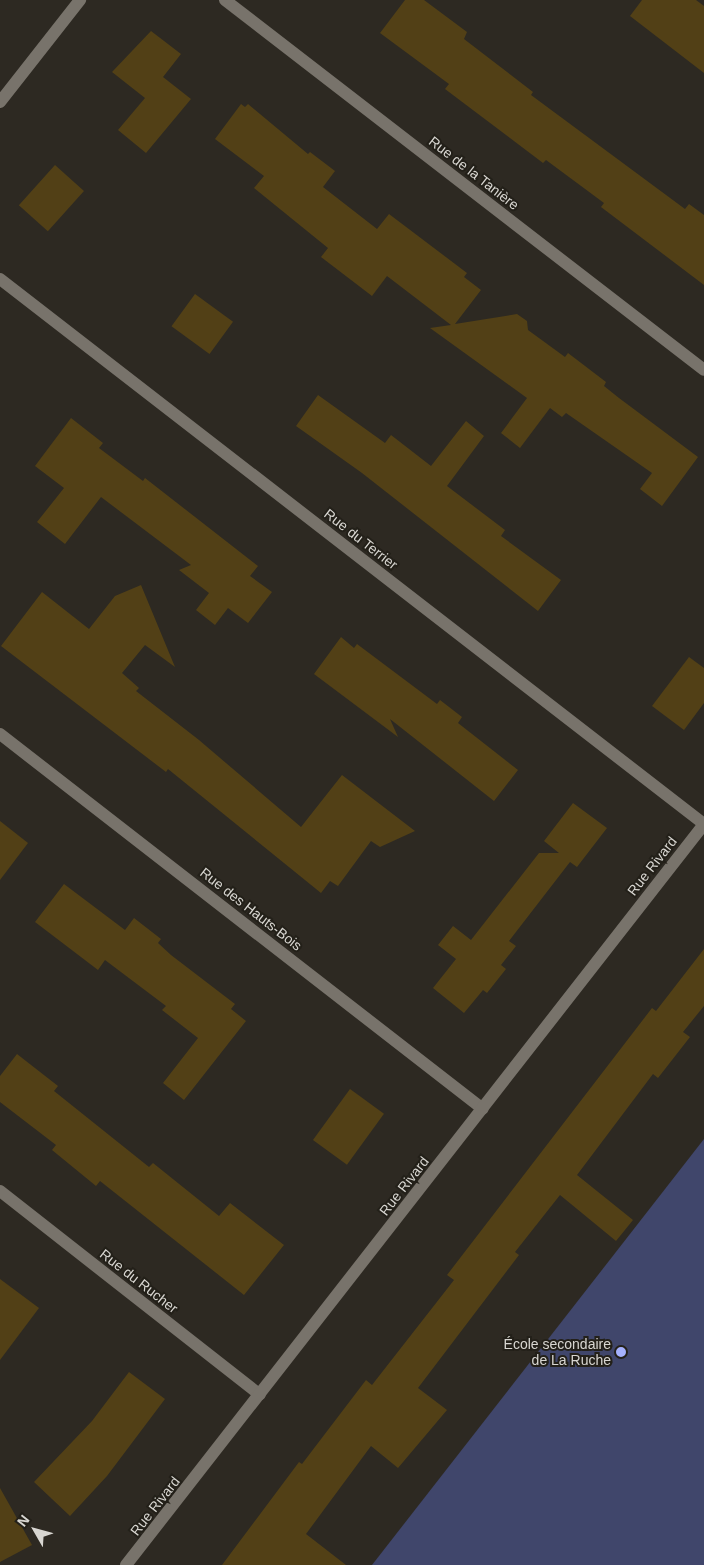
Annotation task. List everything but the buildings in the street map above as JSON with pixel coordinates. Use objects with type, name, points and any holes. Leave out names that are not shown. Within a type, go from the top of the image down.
[{"type":"street","points":[[0,102],[80,0]]},
{"type":"street","name":"Rue de la Tanière","points":[[225,0],[704,370]]},
{"type":"street","name":"Rue du Terrier","points":[[0,279],[704,824]]},
{"type":"street","name":"Rue des Hauts-Bois","points":[[0,734],[483,1109]]},
{"type":"street","name":"Rue Rivard","points":[[126,1565],[704,824]]},
{"type":"street","name":"Rue du Rucher","points":[[0,1191],[260,1395]]},
{"type":"shaded area","name":"École secondaire de La Ruche","points":[[704,1139],[704,1565],[372,1565]]},
{"type":"place","name":"École secondaire de La Ruche","points":[[621,1352]]}]
